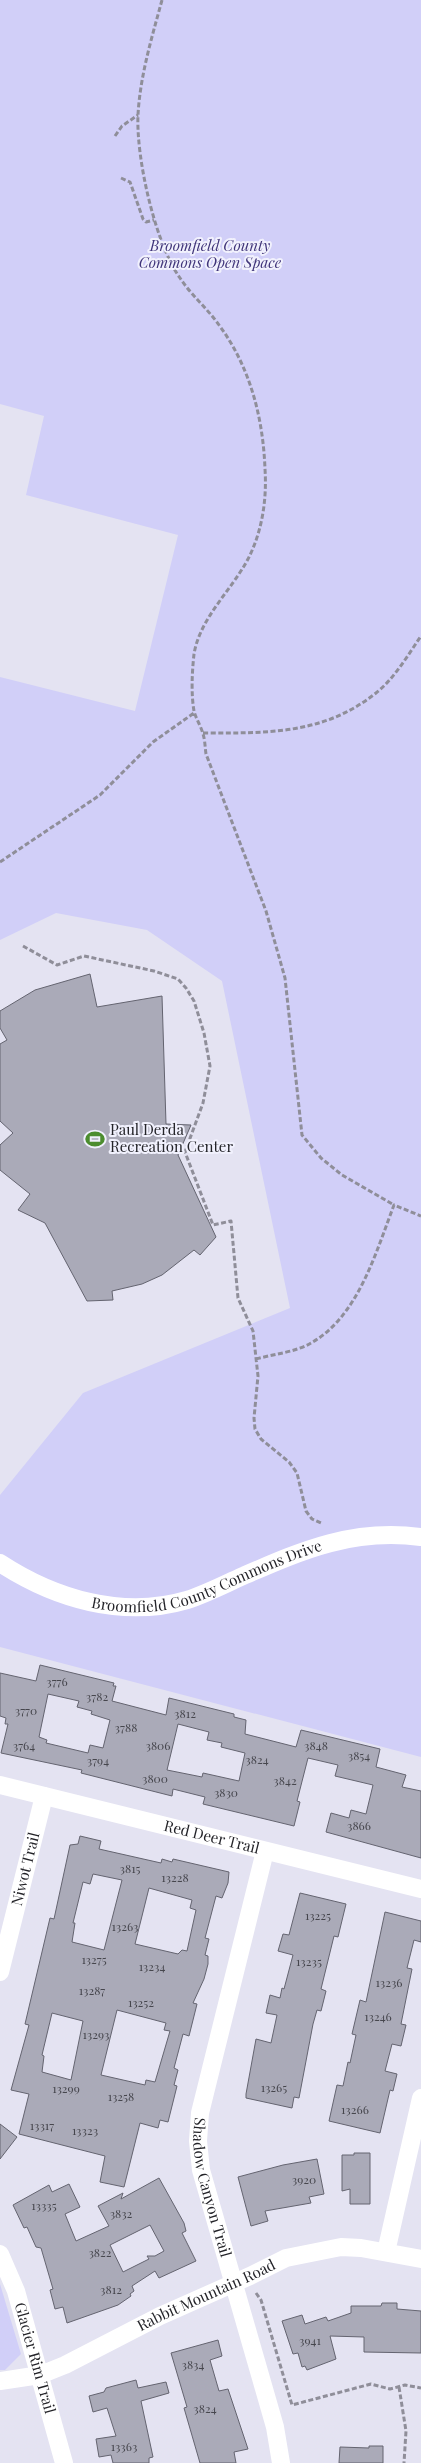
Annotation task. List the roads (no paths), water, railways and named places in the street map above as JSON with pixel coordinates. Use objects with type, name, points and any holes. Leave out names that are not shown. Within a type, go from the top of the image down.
[{"type":"street","name":"Broomfield County Commons Drive","points":[[0,1563],[31,1582],[77,1599],[110,1606],[148,1607],[187,1600],[329,1542],[373,1534],[421,1537]]},
{"type":"street","name":"Red Deer Trail","points":[[0,1785],[421,1889]]},
{"type":"street","name":"Niwot Trail","points":[[0,1972],[44,1796]]},
{"type":"street","name":"Shadow Canyon Trail","points":[[265,1851],[200,2113],[199,2132],[201,2170],[243,2280],[282,2463]]},
{"type":"street","points":[[386,2252],[421,2098]]},
{"type":"street","name":"Rabbit Mountain Road","points":[[0,2381],[40,2375],[65,2366],[160,2316],[243,2280],[286,2258],[341,2246],[421,2259]]},
{"type":"street","name":"Glacier Rim Trail","points":[[0,2254],[16,2291],[64,2463]]},
{"type":"place","name":"Paul Derda Recreation Center","points":[[95,1139]]},
{"type":"park label","name":"Broomfield County Commons Open Space","points":[[210,254]]}]
